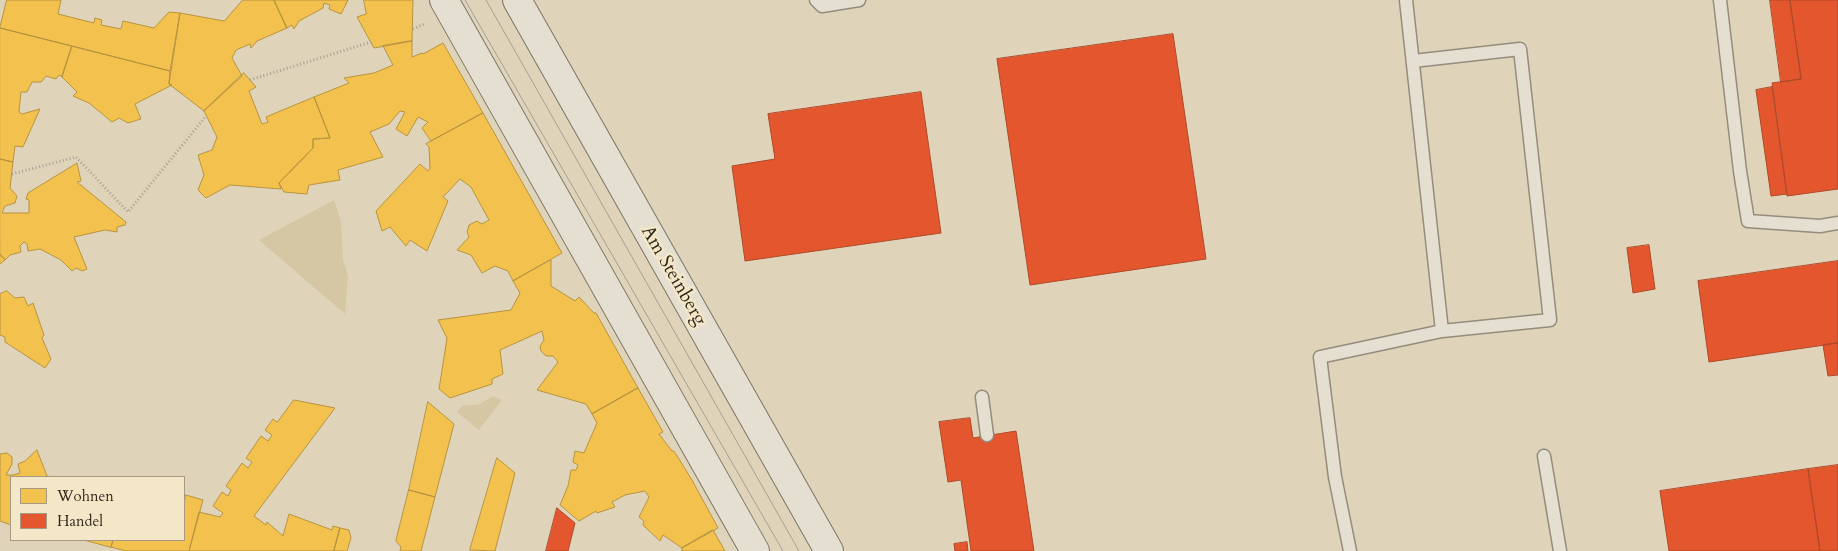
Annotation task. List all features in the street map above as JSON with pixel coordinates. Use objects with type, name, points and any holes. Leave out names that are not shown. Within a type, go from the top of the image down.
[{"type":"main road","points":[[444,0],[755,551]]},
{"type":"main road","name":"Am Steinberg","points":[[518,0],[829,551]]},
{"type":"lane","points":[[816,0],[822,6],[859,0]]},
{"type":"lane","points":[[1406,0],[1442,331]]},
{"type":"lane","points":[[1720,0],[1740,171],[1748,221],[1820,226],[1838,224]]},
{"type":"lane","points":[[1350,551],[1335,476],[1320,357],[1442,331],[1550,320],[1520,49],[1413,61]]},
{"type":"lane","points":[[982,397],[987,435]]},
{"type":"lane","points":[[1544,456],[1560,551]]},
{"type":"path","points":[[250,80],[371,42]]},
{"type":"path","points":[[12,174],[76,157],[128,212],[206,116]]},
{"type":"shaded area","points":[[334,200],[341,221],[343,260],[348,276],[345,314],[259,240]]},
{"type":"shaded area","points":[[493,396],[502,400],[479,430],[457,412],[462,406],[480,404]]},
{"type":"building: Wohnen","points":[[7,0],[61,0],[58,14],[94,23],[95,18],[102,20],[101,25],[121,29],[123,21],[154,28],[169,12],[180,13],[170,71],[0,28]]},
{"type":"building: Wohnen","points":[[243,0],[274,0],[287,28],[257,41],[251,48],[250,44],[236,50],[232,58],[242,76],[204,111],[169,84],[180,13],[224,21]]},
{"type":"building: Wohnen","points":[[274,0],[348,0],[341,14],[329,9],[330,5],[324,3],[323,8],[299,21],[294,29],[292,25],[287,28]]},
{"type":"building: Wohnen","points":[[364,0],[413,0],[412,41],[374,48],[357,17],[366,14]]},
{"type":"building: Wohnen","points":[[0,28],[72,46],[62,77],[59,75],[56,79],[46,76],[41,82],[32,82],[27,92],[21,92],[19,112],[22,114],[40,109],[23,147],[15,146],[13,162],[0,159]]},
{"type":"building: Wohnen","points":[[412,41],[412,57],[423,54],[443,43],[483,113],[431,141],[422,128],[428,122],[418,117],[407,136],[396,129],[405,112],[400,111],[389,124],[370,132],[383,157],[338,170],[340,180],[309,185],[307,194],[284,192],[279,183],[313,148],[313,139],[330,138],[314,97],[349,83],[344,78],[374,73],[393,65],[383,46]]},
{"type":"building: Wohnen","points":[[72,46],[170,71],[169,84],[172,85],[135,104],[141,119],[128,123],[119,118],[112,122],[89,103],[73,96],[77,92],[62,77]]},
{"type":"building: Wohnen","points":[[244,73],[256,87],[249,91],[262,124],[268,122],[266,117],[314,97],[330,138],[313,139],[313,148],[279,183],[281,189],[230,185],[206,198],[198,190],[204,175],[198,155],[212,150],[217,137],[204,111]]},
{"type":"building: Wohnen","points":[[483,113],[562,253],[513,281],[508,271],[495,266],[482,273],[471,255],[457,250],[469,237],[467,232],[469,225],[477,221],[482,224],[489,220],[471,187],[460,179],[443,197],[448,201],[427,251],[410,240],[406,246],[390,227],[382,231],[376,211],[420,164],[428,171],[430,168],[429,147],[426,144]]},
{"type":"building: Wohnen","points":[[0,159],[13,162],[10,188],[17,196],[15,203],[5,206],[2,213],[29,213],[29,200],[26,199],[28,193],[77,163],[81,181],[77,182],[126,222],[125,225],[117,227],[117,232],[105,230],[74,237],[87,269],[82,271],[76,268],[72,271],[61,260],[40,249],[28,251],[27,244],[24,242],[20,246],[21,252],[10,255],[5,260],[0,254]]},
{"type":"building: Wohnen","points":[[0,254],[5,260],[0,264]]},
{"type":"building: Wohnen","points":[[551,260],[551,286],[575,301],[579,297],[596,313],[638,388],[592,414],[586,404],[537,390],[558,362],[553,356],[546,356],[541,351],[540,346],[544,340],[542,331],[500,350],[503,374],[492,379],[492,384],[450,398],[439,389],[447,338],[438,320],[511,310],[520,293],[513,281]]},
{"type":"building: Wohnen","points":[[7,291],[15,298],[24,297],[28,306],[33,303],[44,335],[42,338],[51,359],[45,368],[5,342],[5,337],[0,335],[0,294]]},
{"type":"building: Wohnen","points":[[638,388],[663,432],[659,434],[674,451],[718,528],[682,548],[663,535],[660,541],[643,525],[644,521],[639,517],[649,497],[645,491],[625,495],[612,502],[615,507],[597,513],[596,511],[579,521],[560,505],[568,486],[571,470],[576,470],[578,465],[573,462],[575,451],[584,453],[597,423],[592,414]]},
{"type":"building: Wohnen","points":[[294,400],[335,408],[254,516],[266,525],[267,522],[283,536],[289,514],[332,530],[333,526],[340,528],[334,551],[189,551],[199,512],[220,517],[223,513],[213,506],[222,492],[228,496],[231,490],[226,486],[242,463],[248,468],[252,462],[246,458],[261,436],[268,441],[272,435],[265,430],[273,419],[277,422]]},
{"type":"building: Wohnen","points":[[428,402],[454,424],[435,497],[409,490]]},
{"type":"building: Wohnen","points":[[37,450],[47,476],[10,476],[10,525],[0,521],[0,454],[7,453],[12,457],[12,464],[6,475],[20,473],[18,464],[25,461]]},
{"type":"building: Wohnen","points":[[497,458],[515,473],[495,551],[470,550]]},
{"type":"building: Wohnen","points":[[409,490],[435,497],[421,551],[400,551],[401,547],[396,541]]},
{"type":"building: Wohnen","points":[[186,495],[203,500],[189,551],[126,551],[111,547],[113,541],[185,541]]},
{"type":"building: Wohnen","points":[[340,528],[349,530],[351,538],[347,551],[334,551]]},
{"type":"building: Wohnen","points":[[713,530],[725,551],[682,551],[682,548]]},
{"type":"building: Wohnen","points":[[88,541],[113,541],[111,547]]},
{"type":"building: Handel","points":[[1770,0],[1790,0],[1801,79],[1781,82]]},
{"type":"building: Handel","points":[[1790,0],[1838,0],[1838,189],[1787,196],[1772,83],[1801,79]]},
{"type":"building: Handel","points":[[1173,34],[1206,259],[1030,285],[997,59]]},
{"type":"building: Handel","points":[[1772,87],[1787,194],[1771,196],[1756,90]]},
{"type":"building: Handel","points":[[921,92],[941,233],[745,261],[732,166],[775,159],[768,114]]},
{"type":"building: Handel","points":[[1649,245],[1655,289],[1633,293],[1627,248]]},
{"type":"building: Handel","points":[[1838,261],[1838,343],[1709,362],[1698,281]]},
{"type":"building: Handel","points":[[1838,343],[1838,375],[1828,376],[1823,345]]},
{"type":"building: Handel","points":[[970,418],[973,438],[1016,431],[1034,551],[971,551],[961,480],[948,482],[939,422]]},
{"type":"building: Handel","points":[[1838,465],[1838,551],[1820,551],[1808,469]]},
{"type":"building: Handel","points":[[1808,469],[1820,551],[1669,551],[1660,491]]},
{"type":"building: Handel","points":[[557,508],[575,523],[568,551],[546,551]]},
{"type":"building: Handel","points":[[967,542],[968,551],[955,551],[954,544]]},
{"type":"tram line","points":[[465,0],[783,551]]},
{"type":"tram line","points":[[486,0],[799,551]]}]
